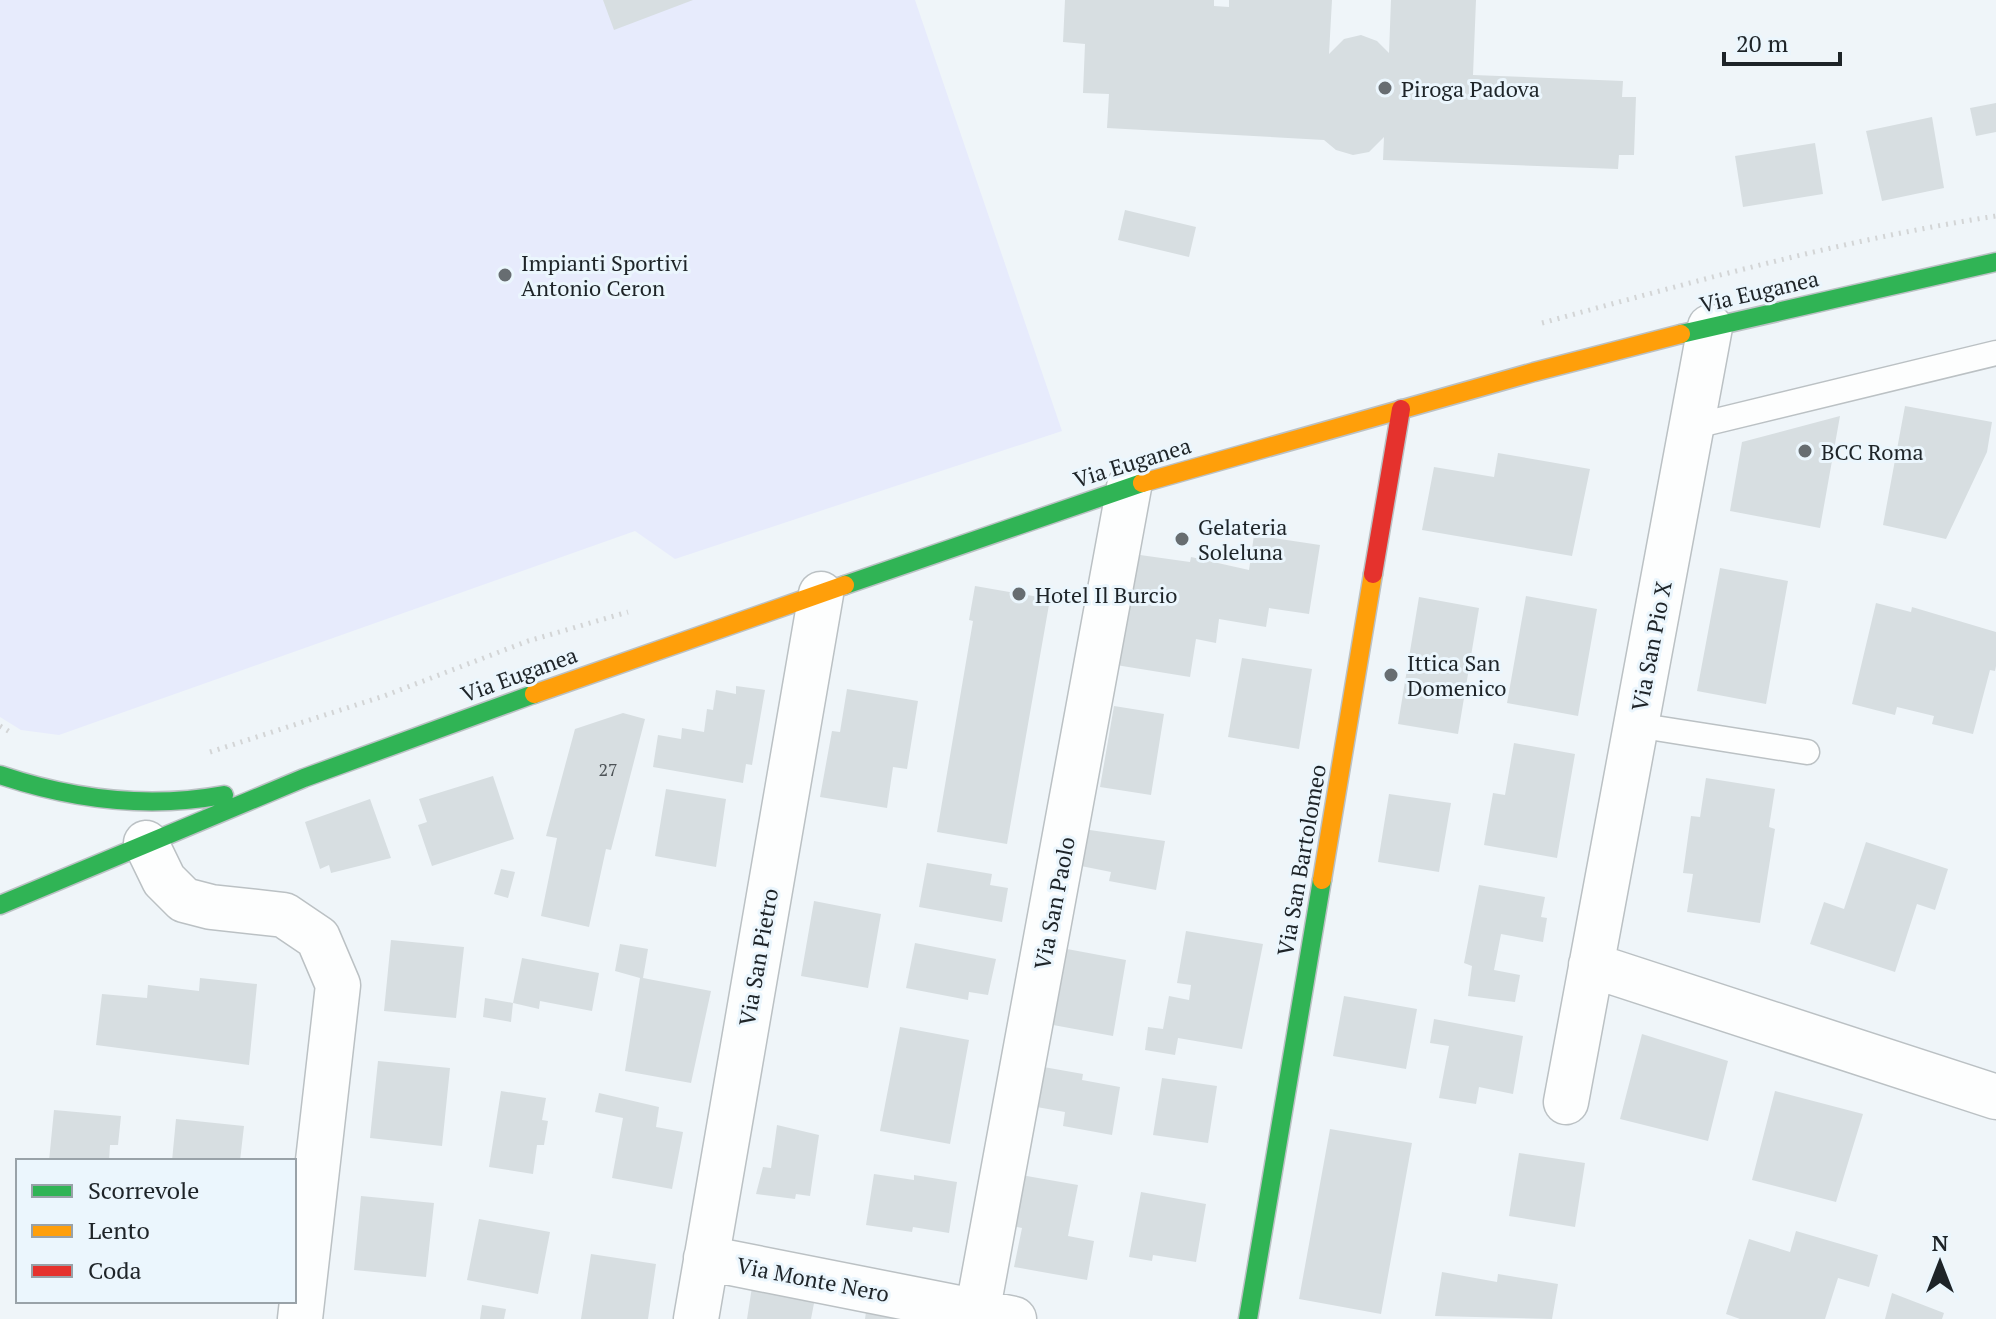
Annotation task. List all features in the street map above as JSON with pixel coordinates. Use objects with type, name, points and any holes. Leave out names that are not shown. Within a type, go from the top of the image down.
[{"type":"street","name":"Via Euganea","points":[[0,905],[304,778],[1129,487],[1401,409],[1710,327],[1996,262]]},
{"type":"street","name":"Via San Pio X","points":[[1566,1102],[1710,327]]},
{"type":"street","name":"Via San Bartolomeo","points":[[1248,1319],[1401,409]]},
{"type":"street","name":"Via San Paolo","points":[[989,1317],[1129,487]]},
{"type":"street","name":"Via San Pietro","points":[[696,1319],[821,594]]},
{"type":"street","name":"Via Euganea","points":[[0,775],[44,792],[151,803],[203,800],[304,778]]},
{"type":"street","points":[[146,843],[164,880],[184,900],[211,907],[284,915],[318,938],[338,985],[300,1319]]},
{"type":"street","points":[[1591,965],[1996,1097]]},
{"type":"street","name":"Via Monte Nero","points":[[706,1258],[989,1317]]},
{"type":"lane","points":[[1691,427],[1996,353]]},
{"type":"lane","points":[[1636,725],[1807,752]]},
{"type":"shaded area","name":"Impianti Sportivi Antonio Ceron","points":[[0,0],[915,0],[1062,431],[675,559],[635,531],[59,735],[21,730],[0,717]]},
{"type":"building","points":[[603,0],[693,0],[614,30]]},
{"type":"building","points":[[1065,0],[1214,0],[1214,6],[1229,7],[1229,0],[1332,0],[1329,54],[1344,39],[1361,35],[1377,41],[1389,53],[1391,0],[1476,0],[1473,75],[1623,81],[1622,97],[1636,97],[1634,155],[1619,155],[1618,169],[1383,160],[1384,137],[1369,152],[1353,155],[1336,150],[1324,140],[1107,128],[1109,94],[1083,93],[1085,44],[1063,42]]},
{"type":"building","points":[[1996,103],[1996,132],[1976,136],[1970,108]]},
{"type":"building","points":[[1932,117],[1944,188],[1882,201],[1866,131]]},
{"type":"building","points":[[1815,143],[1823,194],[1743,207],[1735,156]]},
{"type":"building","points":[[1125,210],[1196,227],[1189,257],[1118,240]]},
{"type":"building","points":[[1905,406],[1992,422],[1987,452],[1946,539],[1883,525]]},
{"type":"building","points":[[1840,416],[1820,528],[1730,511],[1742,442]]},
{"type":"building","points":[[1498,453],[1590,469],[1572,556],[1422,530],[1434,467],[1494,477]]},
{"type":"building","points":[[1254,535],[1320,545],[1309,614],[1269,608],[1266,627],[1219,619],[1216,643],[1196,639],[1190,677],[1116,665],[1133,554],[1190,562],[1191,557],[1249,570]]},
{"type":"building","points":[[1720,568],[1788,581],[1766,704],[1697,691]]},
{"type":"building","points":[[975,586],[1050,599],[1007,844],[937,832],[973,621],[969,620]]},
{"type":"building","points":[[1526,596],[1597,609],[1578,716],[1507,703]]},
{"type":"building","points":[[1419,597],[1479,608],[1458,734],[1398,724]]},
{"type":"building","points":[[1876,603],[1911,612],[1912,607],[1996,632],[1995,671],[1990,670],[1973,734],[1932,724],[1934,716],[1897,707],[1895,715],[1852,704]]},
{"type":"building","points":[[1242,658],[1312,669],[1299,749],[1228,737]]},
{"type":"building","points":[[736,686],[765,690],[752,765],[746,764],[743,783],[653,767],[658,735],[681,739],[682,728],[704,732],[707,709],[713,710],[716,690],[736,694]]},
{"type":"building","points":[[847,689],[918,701],[907,769],[893,767],[887,808],[820,797],[832,731],[840,732]]},
{"type":"building","points":[[1114,706],[1164,714],[1151,795],[1100,787]]},
{"type":"building","points":[[623,713],[645,719],[611,850],[606,849],[589,927],[541,916],[557,838],[546,836],[575,729]]},
{"type":"building","points":[[1514,743],[1575,754],[1557,858],[1484,845],[1493,793],[1505,795]]},
{"type":"building","points":[[493,776],[514,839],[432,866],[418,825],[427,822],[419,799]]},
{"type":"building","points":[[1706,778],[1775,789],[1769,827],[1775,829],[1760,923],[1687,912],[1693,874],[1683,873],[1691,816],[1700,817]]},
{"type":"building","points":[[666,789],[726,799],[716,867],[655,856]]},
{"type":"building","points":[[1389,794],[1451,803],[1439,872],[1378,862]]},
{"type":"building","points":[[370,799],[391,858],[331,873],[329,865],[320,869],[305,822]]},
{"type":"building","points":[[1083,829],[1165,841],[1156,890],[1109,881],[1111,872],[1076,865]]},
{"type":"building","points":[[1866,842],[1948,869],[1935,910],[1917,904],[1895,972],[1810,944],[1824,902],[1844,909]]},
{"type":"building","points":[[927,863],[992,874],[990,885],[1008,888],[1002,922],[919,907]]},
{"type":"building","points":[[501,869],[515,872],[508,898],[494,894]]},
{"type":"building","points":[[1479,885],[1545,897],[1541,917],[1547,918],[1543,942],[1501,934],[1494,970],[1520,975],[1515,1002],[1468,996],[1472,966],[1464,963]]},
{"type":"building","points":[[814,901],[881,914],[868,988],[801,976]]},
{"type":"building","points":[[1186,931],[1263,944],[1242,1049],[1178,1038],[1175,1055],[1145,1050],[1148,1027],[1163,1029],[1169,996],[1189,1000],[1191,985],[1177,983]]},
{"type":"building","points":[[391,940],[464,947],[456,1018],[384,1011]]},
{"type":"building","points":[[915,943],[996,959],[988,995],[969,992],[968,1000],[906,988]]},
{"type":"building","points":[[620,944],[648,949],[643,978],[711,991],[691,1083],[625,1071],[640,978],[615,971]]},
{"type":"building","points":[[1067,949],[1126,960],[1113,1036],[1053,1025]]},
{"type":"building","points":[[522,958],[599,973],[592,1011],[540,1001],[539,1009],[513,1003]]},
{"type":"building","points":[[200,978],[257,984],[249,1065],[96,1045],[102,994],[147,998],[148,985],[199,991]]},
{"type":"building","points":[[1344,996],[1417,1009],[1406,1069],[1333,1056]]},
{"type":"building","points":[[485,998],[513,1003],[511,1022],[483,1017]]},
{"type":"building","points":[[1434,1019],[1523,1036],[1513,1094],[1479,1087],[1476,1104],[1439,1098],[1449,1046],[1430,1043]]},
{"type":"building","points":[[900,1027],[969,1040],[950,1144],[880,1131]]},
{"type":"building","points":[[1642,1034],[1728,1061],[1708,1141],[1620,1119]]},
{"type":"building","points":[[378,1061],[450,1068],[442,1146],[370,1138]]},
{"type":"building","points":[[1038,1066],[1083,1074],[1082,1080],[1120,1087],[1112,1135],[1063,1126],[1065,1112],[1031,1106]]},
{"type":"building","points":[[1162,1078],[1217,1086],[1208,1143],[1153,1135]]},
{"type":"building","points":[[501,1091],[546,1098],[542,1120],[548,1121],[544,1145],[537,1145],[533,1174],[489,1167]]},
{"type":"building","points":[[1775,1091],[1863,1114],[1836,1202],[1752,1180]]},
{"type":"building","points":[[599,1093],[659,1107],[656,1127],[683,1132],[672,1189],[612,1178],[623,1118],[595,1112]]},
{"type":"building","points":[[54,1110],[121,1116],[118,1145],[110,1145],[109,1159],[49,1159]]},
{"type":"building","points":[[176,1119],[244,1126],[240,1159],[172,1159]]},
{"type":"building","points":[[777,1125],[819,1135],[810,1196],[796,1194],[795,1199],[756,1194],[763,1167],[771,1168]]},
{"type":"building","points":[[1330,1129],[1412,1143],[1381,1314],[1299,1299]]},
{"type":"building","points":[[1519,1153],[1585,1163],[1575,1227],[1509,1216]]},
{"type":"building","points":[[874,1174],[914,1180],[914,1175],[957,1182],[949,1233],[913,1227],[912,1232],[866,1225]]},
{"type":"building","points":[[1021,1175],[1078,1185],[1068,1236],[1094,1241],[1087,1280],[1014,1267],[1022,1228],[1012,1226]]},
{"type":"building","points":[[1141,1192],[1206,1204],[1196,1262],[1153,1255],[1152,1261],[1129,1257]]},
{"type":"building","points":[[361,1196],[434,1203],[426,1277],[354,1270]]},
{"type":"building","points":[[479,1219],[550,1232],[538,1294],[467,1280]]},
{"type":"building","points":[[1796,1231],[1878,1255],[1869,1287],[1838,1278],[1825,1319],[1740,1319],[1726,1314],[1749,1239],[1790,1252]]},
{"type":"building","points":[[591,1254],[656,1264],[648,1319],[581,1319]]},
{"type":"building","points":[[1442,1272],[1497,1282],[1498,1274],[1558,1284],[1552,1319],[1435,1316]]},
{"type":"building","points":[[752,1287],[815,1298],[811,1319],[747,1319]]},
{"type":"building","points":[[1892,1293],[1944,1313],[1942,1319],[1885,1319]]},
{"type":"building","points":[[482,1305],[506,1309],[504,1319],[480,1319]]},
{"type":"building","points":[[867,1305],[914,1319],[865,1319]]},
{"type":"traffic: fast","points":[[1681,334],[1996,262]]},
{"type":"traffic: fast","points":[[845,585],[1142,483]]},
{"type":"traffic: fast","points":[[0,905],[304,778],[534,694]]},
{"type":"traffic: fast","points":[[0,775],[55,791],[111,800],[167,801],[224,795]]},
{"type":"traffic: fast","points":[[1248,1319],[1322,880]]},
{"type":"traffic: slow","points":[[1142,483],[1534,372],[1681,334]]},
{"type":"traffic: slow","points":[[1322,880],[1373,574]]},
{"type":"traffic: slow","points":[[534,694],[845,585]]},
{"type":"traffic: jam","points":[[1373,574],[1401,409]]},
{"type":"place","name":"Piroga Padova","points":[[1385,88]]},
{"type":"place","name":"Impianti Sportivi Antonio Ceron","points":[[505,275]]},
{"type":"place","name":"BCC Roma","points":[[1805,451]]},
{"type":"place","name":"Gelateria Soleluna","points":[[1182,539]]},
{"type":"place","name":"Hotel Il Burcio","points":[[1019,594]]},
{"type":"place","name":"Ittica San Domenico","points":[[1391,675]]}]
